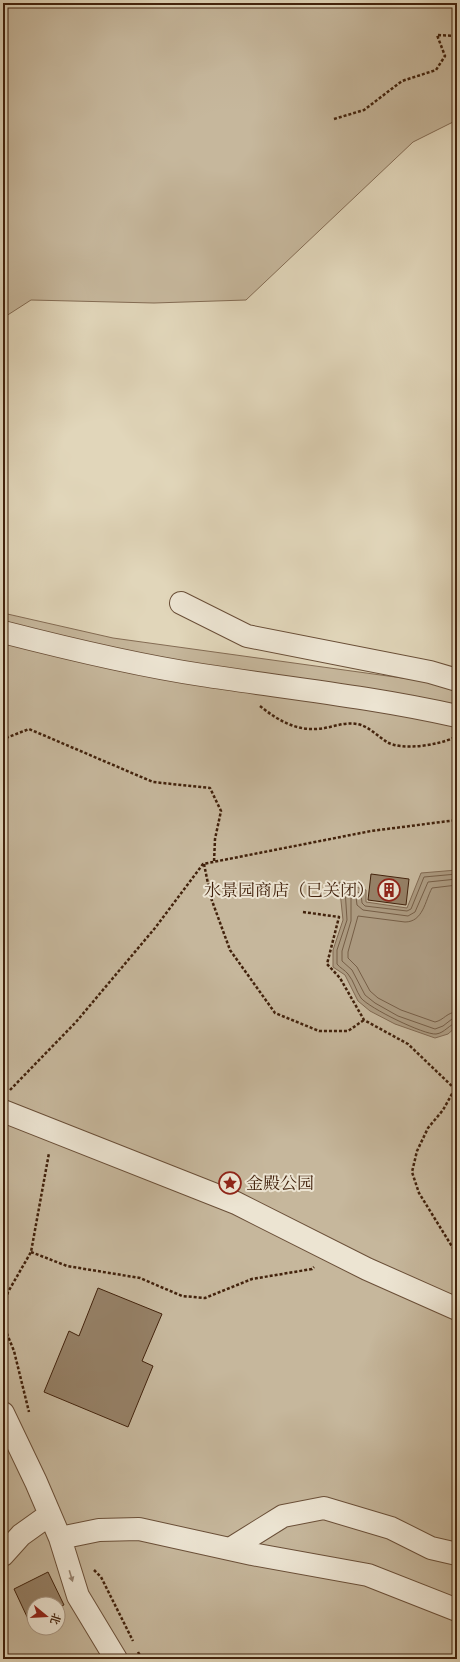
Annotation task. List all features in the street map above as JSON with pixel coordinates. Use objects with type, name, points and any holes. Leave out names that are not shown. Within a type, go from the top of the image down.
[{"type":"street","points":[[181,603],[247,636],[430,672],[457,680]]},
{"type":"street","points":[[3,632],[76,651],[201,675],[341,694],[419,707],[457,716]]},
{"type":"street","points":[[6,1101],[53,1130],[236,1203],[367,1269],[457,1309]]},
{"type":"street","points":[[3,1413],[36,1482],[60,1538],[78,1596],[116,1659]]},
{"type":"street","points":[[230,1549],[283,1516],[324,1508],[391,1528],[431,1548],[457,1554]]},
{"type":"street","points":[[3,1555],[21,1535],[49,1515]]},
{"type":"street","points":[[60,1538],[99,1530],[139,1529],[230,1549],[368,1575],[457,1610]]},
{"type":"path","points":[[334,119],[364,110],[402,81],[436,70],[445,56],[437,35],[457,36]]},
{"type":"path","points":[[255,702],[272,716],[295,728],[316,729],[342,723],[361,726],[389,743],[414,747],[443,742],[457,736]]},
{"type":"path","points":[[3,742],[6,738],[29,729],[153,782],[210,788],[221,811],[215,838],[214,862]]},
{"type":"path","points":[[6,1101],[81,1016],[155,928],[203,864],[371,831],[457,820]]},
{"type":"path","points":[[203,864],[211,898],[230,950],[275,1013],[319,1031],[348,1031],[364,1020]]},
{"type":"path","points":[[303,912],[339,917],[327,964],[340,978],[364,1020],[408,1044],[455,1089]]},
{"type":"path","points":[[457,1085],[443,1110],[428,1128],[417,1151],[412,1172],[419,1193],[457,1257]]},
{"type":"path","points":[[3,1314],[8,1292],[31,1252],[53,1130]]},
{"type":"path","points":[[31,1252],[67,1266],[140,1278],[182,1296],[205,1298],[252,1279],[312,1269],[328,1250]]},
{"type":"path","points":[[3,1324],[14,1351],[30,1420],[26,1434],[16,1440]]},
{"type":"path","points":[[101,1577],[142,1659]]},
{"type":"shaded area","points":[[3,3],[457,3],[457,120],[413,142],[246,300],[154,303],[31,300],[3,318]]},
{"type":"shaded area","name":"金殿公园","points":[[3,613],[113,638],[431,682],[457,690],[457,1659],[3,1659]]},
{"type":"water","points":[[457,870],[457,1026],[448,1034],[435,1038],[395,1024],[370,1011],[358,1001],[345,975],[333,967],[333,950],[343,920],[339,882],[366,890],[366,902],[407,908],[421,873]]},
{"type":"building","name":"水景园商店（已关闭）","points":[[371,874],[409,879],[406,905],[368,900]]},
{"type":"building","points":[[98,1288],[162,1314],[142,1361],[153,1366],[128,1427],[44,1392],[69,1331],[79,1336]]},
{"type":"building","points":[[48,1572],[60,1596],[26,1596],[26,1615],[14,1589]]},
{"type":"place","name":"水景园商店（已关闭）","points":[[389,890]]},
{"type":"place","name":"金殿公园","points":[[230,1183]]}]
